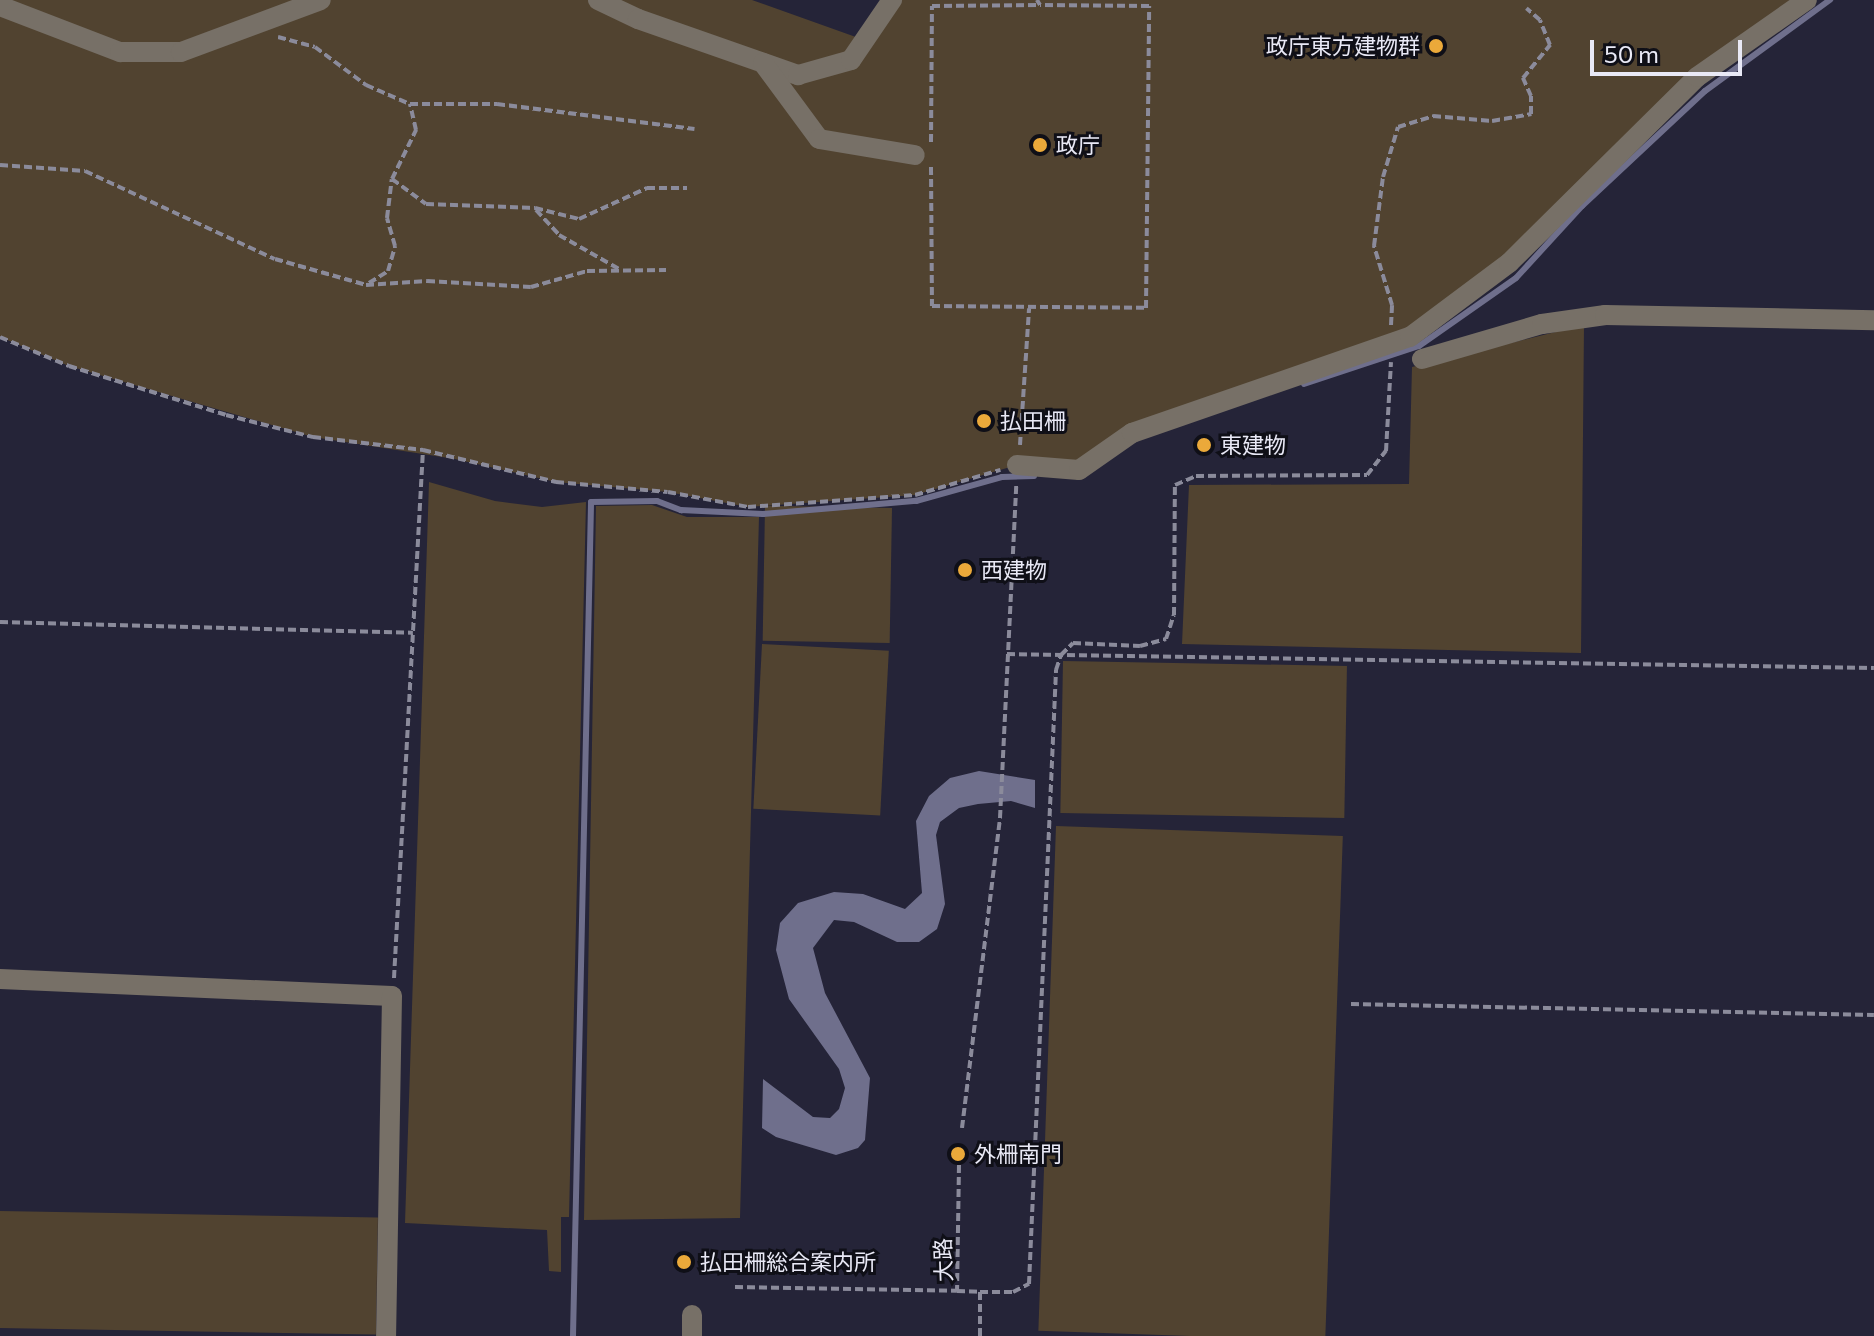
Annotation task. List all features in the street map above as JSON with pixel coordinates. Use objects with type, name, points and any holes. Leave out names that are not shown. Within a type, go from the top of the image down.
[{"type":"street","points":[[0,6],[120,52],[181,52],[321,0]]},
{"type":"street","points":[[598,0],[638,19],[798,75],[851,60],[892,0]]},
{"type":"street","points":[[1017,465],[1079,470],[1132,433],[1410,337],[1509,263],[1697,77],[1807,0]]},
{"type":"street","points":[[763,63],[819,139],[915,155]]},
{"type":"street","points":[[1422,359],[1542,324],[1605,315],[1874,320]]},
{"type":"street","points":[[0,979],[392,996],[386,1336]]},
{"type":"street","points":[[692,1315],[692,1336]]},
{"type":"path","points":[[1038,3],[1149,6],[1146,308],[1029,308],[932,306],[932,6],[1038,3]]},
{"type":"path","points":[[1390,343],[1392,305],[1374,246],[1383,177],[1398,127],[1433,116],[1492,121],[1531,114],[1531,96],[1523,78],[1550,45],[1540,20],[1526,8]]},
{"type":"path","points":[[271,35],[315,47],[366,85],[410,104],[497,104],[694,129]]},
{"type":"path","points":[[366,285],[388,271],[395,246],[387,218],[392,179],[416,130],[410,104]]},
{"type":"path","points":[[0,165],[85,171],[275,259],[366,285],[427,281],[531,287],[587,271],[666,270]]},
{"type":"path","points":[[392,179],[426,204],[535,208],[579,219],[647,188],[687,188]]},
{"type":"path","points":[[535,208],[559,235],[622,271]]},
{"type":"path","points":[[962,1128],[1000,818],[1017,465],[1029,308]]},
{"type":"path","points":[[0,337],[69,366],[226,415],[313,437],[423,450],[556,482],[668,492],[748,507],[915,495],[1017,465]]},
{"type":"path","points":[[980,1292],[1013,1292],[1029,1284],[1055,686],[1061,655],[1073,643],[1140,646],[1166,639],[1174,615],[1175,485],[1196,476],[1367,475],[1386,451],[1391,370]]},
{"type":"path","points":[[392,996],[423,450]]},
{"type":"path","points":[[0,622],[414,633]]},
{"type":"path","points":[[1007,654],[1874,668]]},
{"type":"path","points":[[1351,1004],[1874,1015]]},
{"type":"path","name":"大路","points":[[959,1165],[957,1291],[980,1292],[980,1336]]},
{"type":"path","points":[[735,1287],[957,1291]]},
{"type":"shaded area","points":[[0,0],[752,0],[867,41],[892,0],[1807,0],[1697,77],[1580,188],[1410,337],[1132,433],[1079,470],[1017,465],[915,495],[748,507],[668,492],[556,482],[455,459],[313,437],[69,366],[0,337]]},
{"type":"shaded area","points":[[1584,325],[1581,653],[1182,644],[1189,485],[1409,484],[1412,367]]},
{"type":"shaded area","points":[[429,482],[495,501],[542,507],[586,502],[569,1217],[561,1217],[561,1272],[549,1271],[547,1230],[405,1223]]},
{"type":"shaded area","points":[[652,505],[687,517],[759,517],[740,1218],[584,1220],[596,506]]},
{"type":"shaded area","points":[[765,506],[892,508],[890,643],[763,641]]},
{"type":"shaded area","points":[[762,644],[889,651],[880,815],[753,809]]},
{"type":"shaded area","points":[[1063,661],[1347,666],[1344,818],[1060,813]]},
{"type":"shaded area","points":[[1056,826],[1343,836],[1325,1336],[1190,1336],[1038,1331]]},
{"type":"shaded area","points":[[0,1211],[378,1218],[376,1335],[0,1328]]},
{"type":"water","points":[[979,771],[1035,780],[1035,808],[1011,801],[978,804],[959,808],[940,822],[936,835],[945,904],[937,929],[919,942],[897,942],[854,922],[834,920],[813,948],[825,993],[870,1078],[865,1140],[858,1148],[836,1155],[776,1137],[762,1128],[763,1079],[813,1117],[830,1118],[839,1109],[845,1088],[839,1069],[789,999],[776,950],[780,923],[798,903],[834,892],[863,894],[905,909],[922,893],[916,821],[929,796],[950,778]]},
{"type":"waterway","points":[[1304,384],[1419,346],[1516,278],[1582,206],[1705,91],[1830,0]]},
{"type":"waterway","points":[[573,1336],[591,502],[657,501],[681,510],[763,514],[916,501],[1002,477],[1034,476]]},
{"type":"place","name":"政庁東方建物群","points":[[1436,46]]},
{"type":"place","name":"政庁","points":[[1040,145]]},
{"type":"place","name":"払田柵","points":[[984,421]]},
{"type":"place","name":"東建物","points":[[1204,445]]},
{"type":"place","name":"西建物","points":[[965,570]]},
{"type":"place","name":"外柵南門","points":[[958,1154]]},
{"type":"place","name":"払田柵総合案内所","points":[[684,1262]]}]
